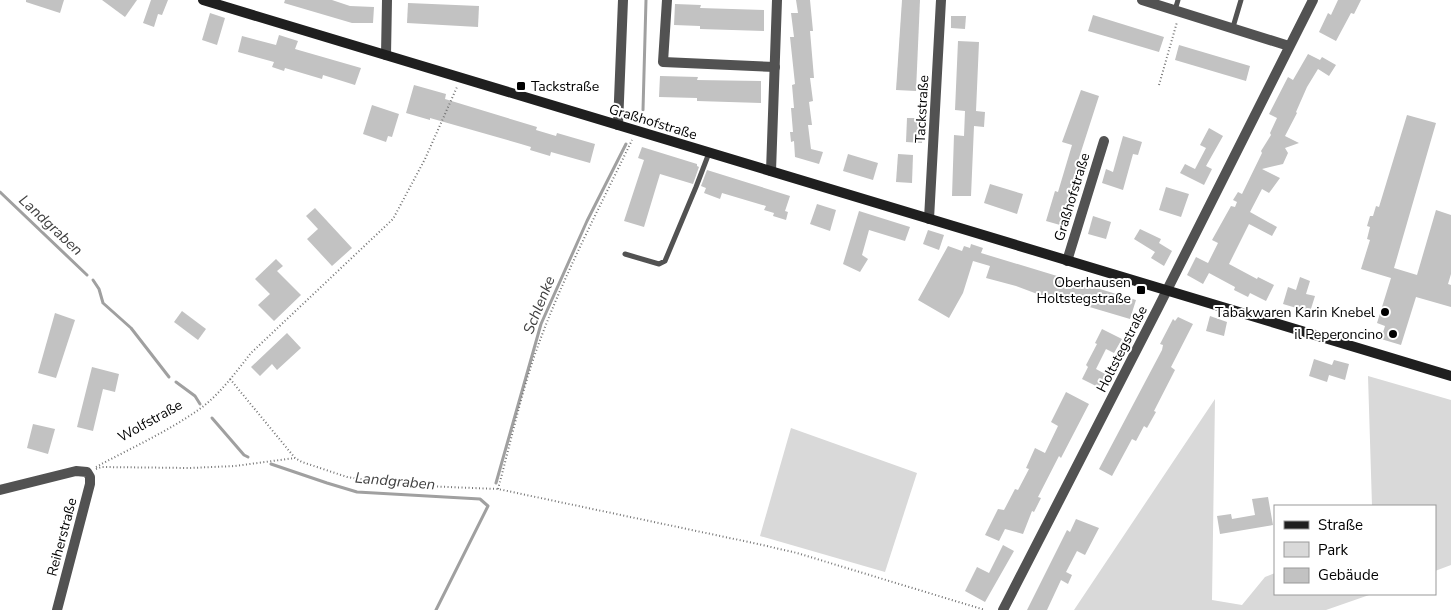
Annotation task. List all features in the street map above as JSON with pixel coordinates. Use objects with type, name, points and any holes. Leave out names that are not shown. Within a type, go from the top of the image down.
[{"type":"street","name":"Graßhofstraße","points":[[203,0],[1451,376]]},
{"type":"street","points":[[386,55],[387,0]]},
{"type":"street","points":[[618,124],[623,0]]},
{"type":"street","points":[[668,0],[663,62],[775,67]]},
{"type":"street","points":[[771,172],[777,0]]},
{"type":"street","name":"Tackstraße","points":[[929,219],[941,0]]},
{"type":"street","points":[[1142,0],[1177,7],[1289,46]]},
{"type":"street","name":"Holtstegstraße","points":[[1003,610],[1313,0]]},
{"type":"street","name":"Graßhofstraße","points":[[1067,261],[1104,141]]},
{"type":"street","points":[[0,490],[76,470],[87,472]]},
{"type":"street","name":"Reiherstraße","points":[[56,610],[90,484],[90,477],[87,472]]},
{"type":"lane","points":[[1232,27],[1241,0]]},
{"type":"lane","points":[[625,254],[659,264],[665,261],[696,187],[708,152]]},
{"type":"path","points":[[1159,85],[1177,7]]},
{"type":"path","name":"Wolfstraße","points":[[87,472],[180,422],[203,407],[251,353],[393,219],[424,160],[461,78]]},
{"type":"path","points":[[498,490],[535,356],[551,312],[636,131]]},
{"type":"path","points":[[230,378],[295,458],[302,462],[355,478],[399,485],[498,490],[797,553],[985,610]]},
{"type":"path","points":[[87,472],[102,467],[190,468],[235,466],[295,458]]},
{"type":"green space","points":[[1368,376],[1451,400],[1451,565],[1436,571],[1436,505],[1372,505]]},
{"type":"green space","points":[[1215,399],[1212,600],[1242,605],[1265,577],[1274,573],[1274,595],[1369,595],[1326,610],[1074,610]]},
{"type":"green space","points":[[791,428],[917,473],[885,572],[760,536]]},
{"type":"building","points":[[26,0],[64,0],[60,13],[26,2]]},
{"type":"building","points":[[102,0],[137,0],[125,17]]},
{"type":"building","points":[[151,0],[168,0],[162,15],[158,14],[154,27],[143,23]]},
{"type":"building","points":[[285,0],[332,0],[350,6],[374,7],[373,23],[352,23],[284,3]]},
{"type":"building","points":[[796,0],[810,0],[813,31],[810,31],[814,78],[810,78],[813,101],[809,102],[812,125],[808,125],[811,149],[823,152],[819,164],[795,157],[794,141],[791,142],[790,132],[793,132],[791,108],[794,108],[792,85],[795,84],[790,37],[794,37],[791,13],[798,13]]},
{"type":"building","points":[[902,0],[920,0],[916,91],[896,90]]},
{"type":"building","points":[[1338,0],[1361,0],[1354,14],[1351,13],[1336,41],[1319,32],[1328,13],[1331,15]]},
{"type":"building","points":[[408,3],[479,6],[478,27],[407,23]]},
{"type":"building","points":[[675,4],[701,5],[700,8],[764,10],[764,31],[700,29],[700,26],[674,25]]},
{"type":"building","points":[[210,13],[225,18],[217,45],[202,40]]},
{"type":"building","points":[[1093,15],[1164,37],[1159,52],[1088,31]]},
{"type":"building","points":[[951,16],[966,16],[965,29],[951,28]]},
{"type":"building","points":[[279,35],[298,41],[295,49],[361,68],[355,85],[323,75],[322,79],[285,68],[284,71],[272,67],[274,62],[238,52],[242,36],[276,45]]},
{"type":"building","points":[[958,41],[979,42],[976,111],[985,112],[984,127],[974,126],[971,196],[952,196],[954,135],[964,136],[965,111],[955,110]]},
{"type":"building","points":[[1179,45],[1250,66],[1246,81],[1175,60]]},
{"type":"building","points":[[1308,54],[1320,60],[1322,57],[1336,65],[1329,76],[1318,69],[1307,87],[1297,113],[1285,136],[1299,143],[1285,148],[1288,153],[1283,164],[1262,169],[1280,178],[1269,193],[1262,189],[1250,212],[1277,227],[1272,236],[1249,224],[1229,264],[1257,279],[1258,277],[1274,285],[1266,301],[1250,293],[1248,297],[1234,290],[1235,287],[1209,273],[1203,284],[1187,275],[1196,257],[1208,263],[1218,243],[1212,240],[1231,206],[1235,207],[1237,202],[1233,200],[1238,192],[1242,194],[1262,153],[1261,151],[1271,135],[1270,133],[1277,118],[1269,114],[1288,77],[1293,80]]},
{"type":"building","points":[[660,76],[698,77],[697,80],[761,81],[761,103],[697,101],[697,98],[659,97]]},
{"type":"building","points":[[414,85],[446,94],[445,99],[537,127],[536,130],[556,136],[557,133],[595,144],[590,163],[551,152],[550,156],[530,150],[531,147],[521,144],[406,113]]},
{"type":"building","points":[[1081,90],[1099,96],[1078,161],[1085,163],[1067,227],[1046,221],[1055,191],[1058,192],[1072,145],[1062,142]]},
{"type":"building","points":[[372,105],[399,114],[392,137],[388,136],[386,142],[363,134]]},
{"type":"building","points":[[1407,115],[1436,123],[1394,268],[1417,275],[1436,210],[1451,215],[1451,274],[1448,284],[1451,285],[1451,307],[1416,297],[1401,345],[1381,339],[1385,326],[1377,323],[1391,278],[1361,269],[1370,240],[1367,239],[1370,227],[1367,226],[1376,206],[1379,207]]},
{"type":"building","points":[[907,118],[923,118],[922,143],[906,142]]},
{"type":"building","points":[[1209,128],[1223,136],[1206,166],[1212,169],[1204,185],[1180,173],[1185,164],[1195,169],[1206,148],[1200,145]]},
{"type":"building","points":[[1123,136],[1142,142],[1138,155],[1133,154],[1123,190],[1102,183],[1106,169],[1113,172]]},
{"type":"building","points":[[642,147],[697,164],[699,167],[693,184],[660,174],[644,227],[624,221],[644,160],[638,158]]},
{"type":"building","points":[[848,154],[878,163],[873,180],[843,171]]},
{"type":"building","points":[[898,154],[913,155],[912,183],[896,182]]},
{"type":"building","points":[[707,170],[790,196],[785,211],[788,212],[786,220],[773,216],[774,213],[764,210],[766,206],[722,193],[720,199],[704,193],[706,188],[701,186]]},
{"type":"building","points":[[990,184],[1023,194],[1017,214],[984,203]]},
{"type":"building","points":[[1166,187],[1189,194],[1181,217],[1159,210]]},
{"type":"building","points":[[817,204],[836,210],[830,231],[810,224]]},
{"type":"building","points":[[315,208],[352,248],[332,266],[307,239],[318,229],[306,216]]},
{"type":"building","points":[[859,211],[910,227],[905,241],[869,230],[862,255],[868,259],[860,272],[843,264]]},
{"type":"building","points":[[1093,216],[1111,222],[1106,239],[1088,234]]},
{"type":"building","points":[[1140,229],[1161,239],[1159,243],[1172,251],[1164,266],[1151,258],[1155,252],[1134,239]]},
{"type":"building","points":[[928,230],[944,235],[939,250],[923,244]]},
{"type":"building","points":[[971,244],[983,248],[981,253],[1136,300],[1130,319],[1049,295],[1048,298],[1016,286],[986,278],[990,266],[973,261],[963,293],[949,318],[918,300],[948,246],[962,251],[964,246],[970,248]]},
{"type":"building","points":[[276,259],[283,266],[277,271],[301,295],[274,321],[258,305],[270,294],[255,279]]},
{"type":"building","points":[[1300,277],[1310,281],[1306,294],[1315,296],[1310,312],[1283,304],[1288,287],[1296,290]]},
{"type":"building","points":[[182,311],[206,329],[198,340],[174,322]]},
{"type":"building","points":[[55,313],[75,320],[56,378],[38,373]]},
{"type":"building","points":[[1210,316],[1227,322],[1224,336],[1206,331]]},
{"type":"building","points":[[1178,317],[1193,324],[1171,367],[1175,370],[1147,428],[1144,426],[1136,441],[1132,439],[1112,476],[1099,469],[1162,350],[1163,345],[1160,344],[1173,319],[1175,321]]},
{"type":"building","points":[[1102,329],[1122,339],[1114,353],[1106,349],[1096,369],[1107,375],[1100,388],[1082,379]]},
{"type":"building","points":[[287,333],[301,348],[277,370],[272,364],[260,376],[251,367]]},
{"type":"building","points":[[1314,359],[1332,365],[1334,360],[1349,364],[1345,380],[1329,375],[1327,382],[1309,376]]},
{"type":"building","points":[[92,367],[119,374],[115,392],[103,389],[93,431],[77,427]]},
{"type":"building","points":[[1066,392],[1089,404],[1038,497],[1041,498],[1034,512],[1032,511],[1023,534],[1005,529],[999,541],[985,535],[998,509],[1004,510],[1015,489],[1018,490],[1029,469],[1026,468],[1035,448],[1045,453],[1058,426],[1051,422]]},
{"type":"building","points":[[33,424],[55,429],[48,454],[27,448]]},
{"type":"building","points":[[1268,497],[1273,525],[1220,534],[1217,516],[1231,514],[1232,519],[1255,515],[1252,499]]},
{"type":"building","points":[[1076,519],[1099,528],[1085,555],[1077,551],[1066,572],[1072,575],[1068,584],[1061,580],[1047,610],[1027,610],[1067,530],[1070,532]]},
{"type":"building","points":[[1003,545],[1014,551],[985,602],[965,591],[977,567],[989,573]]},
{"type":"waterway","name":"Schlenke","points":[[643,110],[646,0]]},
{"type":"waterway","name":"Schlenke","points":[[496,483],[541,324],[587,221],[626,144]]},
{"type":"waterway","name":"Landgraben","points":[[0,192],[87,275]]},
{"type":"waterway","name":"Landgraben","points":[[93,280],[99,289],[103,303],[131,328],[169,377]]},
{"type":"waterway","name":"Landgraben","points":[[176,382],[195,396],[200,404]]},
{"type":"waterway","name":"Landgraben","points":[[212,418],[244,455],[248,457]]},
{"type":"waterway","name":"Landgraben","points":[[271,464],[357,492],[480,499],[488,506],[436,610]]},
{"type":"place","name":"Tackstraße","points":[[521,86]]},
{"type":"place","name":"Oberhausen Holtstegstraße","points":[[1141,290]]},
{"type":"place","name":"Tabakwaren Karin Knebel","points":[[1385,312]]},
{"type":"place","name":"il Peperoncino","points":[[1393,334]]}]
